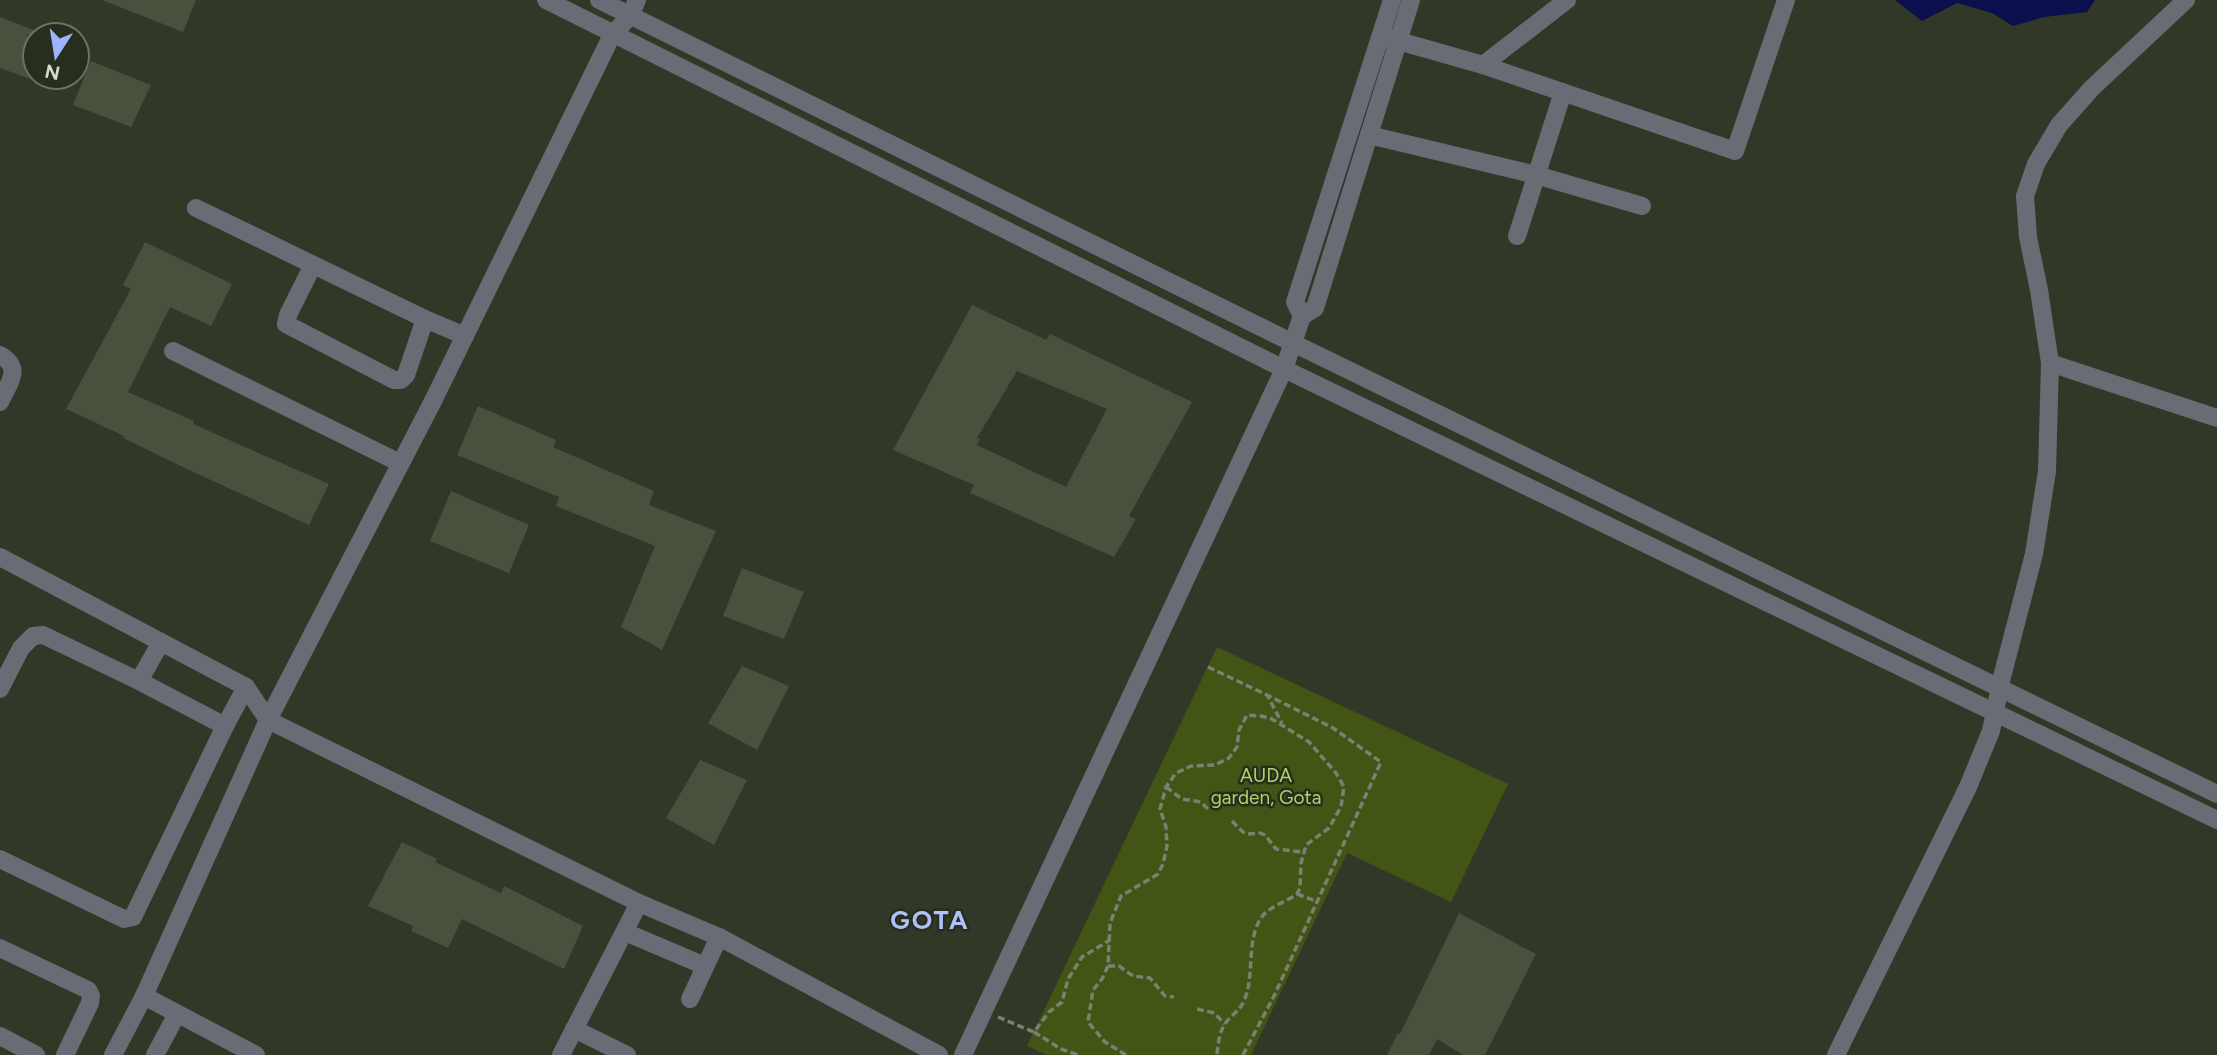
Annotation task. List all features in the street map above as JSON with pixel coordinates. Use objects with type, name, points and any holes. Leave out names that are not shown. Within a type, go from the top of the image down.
[{"type":"street","points":[[546,0],[1284,369],[2217,820]]},
{"type":"street","points":[[598,0],[634,8],[1293,343],[2217,794]]},
{"type":"street","points":[[963,1055],[1284,369],[1303,316],[1315,307],[1369,135],[1390,39],[1392,0]]},
{"type":"street","points":[[1303,316],[1295,302],[1390,39],[1411,0]]},
{"type":"street","points":[[1483,65],[1567,0]]},
{"type":"street","points":[[1390,39],[1483,65],[1735,151],[1786,0]]},
{"type":"street","points":[[1836,1055],[1968,787],[1991,731],[1999,688],[2034,554],[2047,471],[2050,363],[2025,196],[2036,164],[2059,125],[2092,88],[2186,0]]},
{"type":"street","points":[[113,1055],[144,996],[268,720],[464,336],[612,34],[634,8]]},
{"type":"street","points":[[1517,236],[1563,92]]},
{"type":"street","points":[[1369,135],[1536,175],[1642,206]]},
{"type":"street","points":[[196,208],[464,336]]},
{"type":"street","points":[[313,265],[286,324],[394,380],[401,380],[406,375],[425,319]]},
{"type":"street","points":[[173,351],[400,463]]},
{"type":"street","points":[[0,355],[10,361],[13,367],[12,377],[0,402]]},
{"type":"street","points":[[2050,363],[2217,418]]},
{"type":"street","points":[[0,557],[246,687],[268,720],[639,903],[719,937],[939,1055]]},
{"type":"street","points":[[0,689],[21,648],[33,636],[43,635],[225,726]]},
{"type":"street","points":[[139,681],[161,642]]},
{"type":"street","points":[[0,859],[124,919],[134,917],[246,687]]},
{"type":"street","points":[[561,1055],[639,903]]},
{"type":"street","points":[[625,932],[705,966]]},
{"type":"street","points":[[690,999],[719,937]]},
{"type":"street","points":[[0,948],[88,990],[90,1003],[65,1055]]},
{"type":"street","points":[[144,996],[256,1055]]},
{"type":"street","points":[[155,1055],[177,1014]]},
{"type":"street","points":[[574,1029],[627,1055]]},
{"type":"street","points":[[0,1036],[36,1055]]},
{"type":"path","points":[[1208,667],[1333,728],[1381,762],[1318,902],[1243,1055]]},
{"type":"path","points":[[1267,695],[1283,725]]},
{"type":"path","points":[[1126,1055],[1105,1042],[1088,1022],[1093,990],[1108,966],[1110,923],[1121,896],[1158,874],[1163,864],[1167,846],[1166,827],[1160,809],[1166,786],[1176,773],[1191,766],[1214,765],[1229,758],[1237,747],[1239,730],[1247,715],[1261,716],[1283,725],[1309,742],[1320,753],[1344,787],[1343,798],[1329,828],[1310,840],[1303,852],[1302,879],[1297,894],[1263,915],[1252,942],[1249,981],[1244,1002],[1225,1024],[1219,1038],[1217,1055]]},
{"type":"path","points":[[1166,786],[1182,799],[1201,802],[1210,811]]},
{"type":"path","points":[[1232,821],[1242,832],[1265,835],[1276,849],[1303,852]]},
{"type":"path","points":[[1297,894],[1318,902]]},
{"type":"path","points":[[1034,1032],[1049,1012],[1062,1002],[1068,979],[1082,957],[1110,940]]},
{"type":"path","points":[[1108,966],[1119,966],[1133,976],[1150,978],[1165,996],[1174,997]]},
{"type":"path","points":[[1197,1009],[1214,1013],[1225,1024]]},
{"type":"path","points":[[984,1010],[1078,1055]]},
{"type":"green space","name":"AUDA garden, Gota","points":[[1217,647],[1508,784],[1451,902],[1347,853],[1251,1055],[1047,1055],[1027,1046]]},
{"type":"shaded area","points":[[1895,0],[2095,0],[2087,12],[2044,17],[2013,26],[1992,13],[1957,3],[1922,21]]},
{"type":"building","points":[[102,0],[196,0],[183,32]]},
{"type":"building","points":[[0,17],[21,25],[21,76],[0,68]]},
{"type":"building","points":[[91,61],[151,85],[131,127],[73,105],[79,91],[91,91]]},
{"type":"building","points":[[145,242],[232,284],[211,326],[170,307],[128,392],[329,484],[309,525],[191,471],[66,409],[131,289],[123,285]]},
{"type":"building","points":[[972,305],[1046,340],[1050,334],[1192,402],[1129,516],[1136,519],[1114,557],[970,493],[974,485],[893,450]],"holes":[[[1017,371],[1107,409],[1066,487],[977,445],[980,439],[977,438]]]},
{"type":"building","points":[[478,406],[556,440],[553,447],[654,491],[649,505],[716,531],[662,650],[621,627],[655,546],[556,506],[559,497],[457,455]]},
{"type":"building","points":[[451,491],[529,525],[509,573],[430,541]]},
{"type":"building","points":[[742,568],[804,592],[784,639],[723,616]]},
{"type":"building","points":[[742,666],[789,686],[757,750],[708,723]]},
{"type":"building","points":[[700,760],[747,780],[714,845],[666,818]]},
{"type":"building","points":[[402,842],[437,859],[435,862],[501,893],[504,886],[583,926],[564,969],[462,919],[448,948],[411,931],[413,926],[368,906]]},
{"type":"building","points":[[1459,913],[1536,954],[1485,1055],[1463,1055],[1437,1039],[1429,1055],[1387,1055],[1398,1033],[1400,1034]]},
{"type":"district","name":"GOTA","points":[[930,920]]}]
